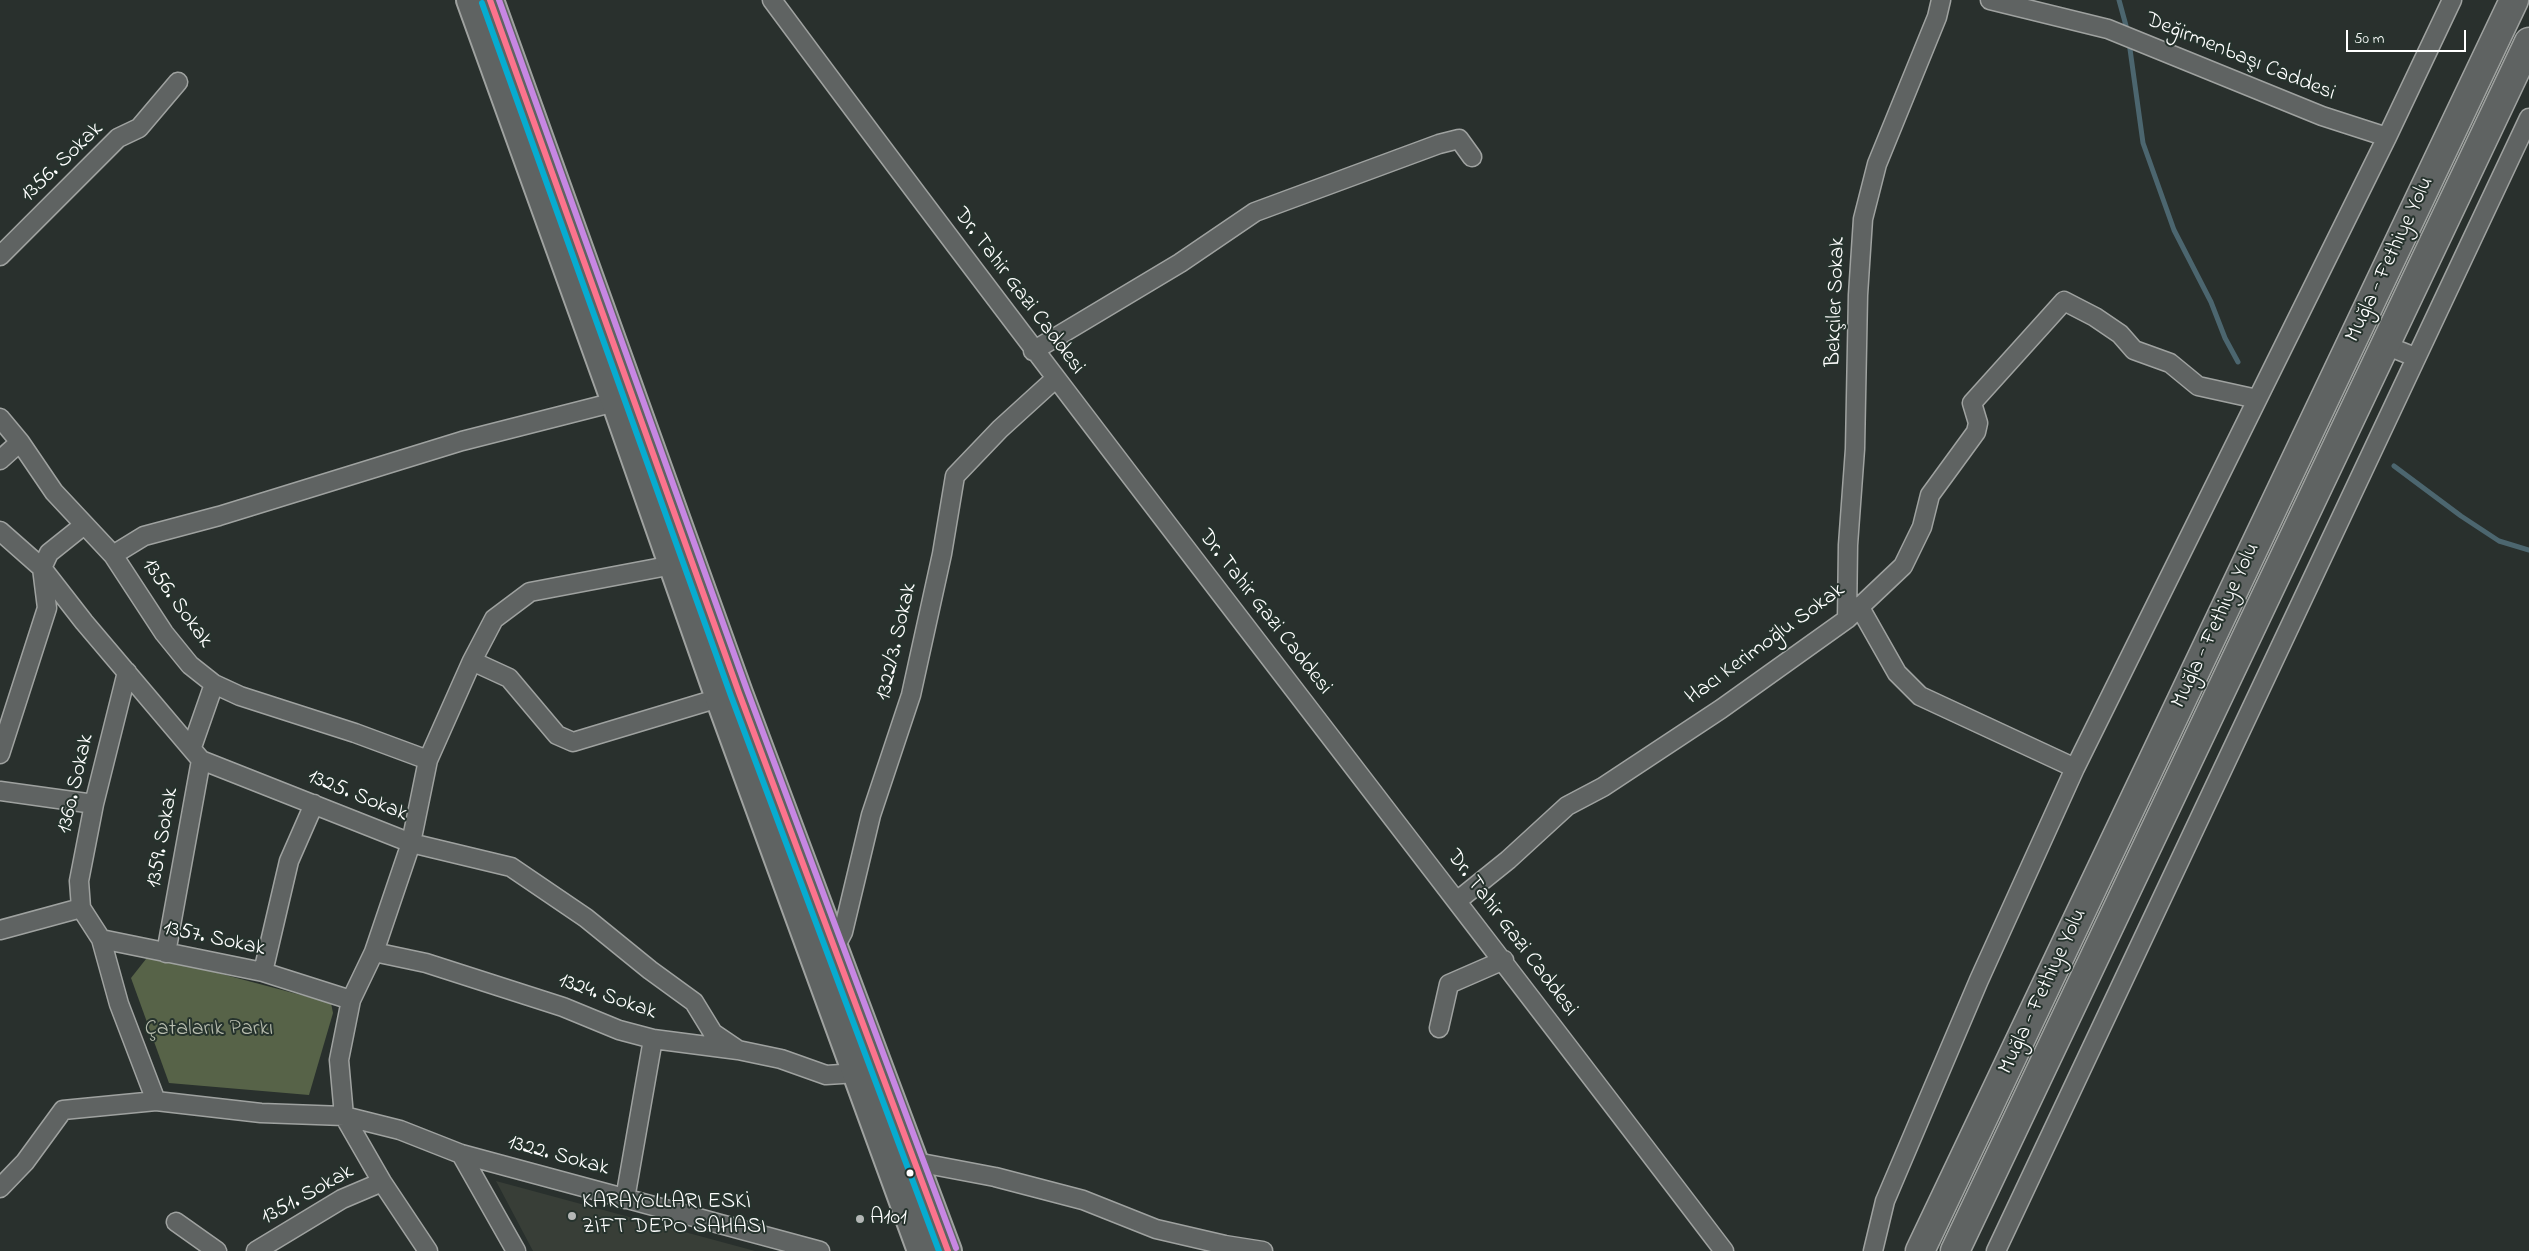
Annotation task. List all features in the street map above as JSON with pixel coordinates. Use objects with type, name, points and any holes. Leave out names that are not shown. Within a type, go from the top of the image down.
[{"type":"highway","name":"Muğla - Fethiye Yolu","points":[[1920,1251],[2514,0]]},
{"type":"highway","name":"Muğla - Fethiye Yolu","points":[[1955,1251],[2529,42]]},
{"type":"main road","points":[[470,0],[521,146],[616,402],[720,698],[858,1073],[921,1251]]},
{"type":"main road","points":[[490,0],[834,949],[872,1045],[948,1251]]},
{"type":"street","name":"Dr. Tahir Gazi Caddesi","points":[[772,0],[1033,351],[1504,960],[1724,1251]]},
{"type":"street","name":"Bekçiler Sokak","points":[[1847,619],[1848,545],[1855,449],[1858,295],[1863,219],[1877,164],[1937,17],[1941,0]]},
{"type":"street","name":"Değirmenbaşı Caddesi","points":[[1990,0],[2108,29],[2322,116],[2387,137]]},
{"type":"street","points":[[1873,1251],[1885,1201],[1979,980],[2075,768],[2387,137],[2452,0]]},
{"type":"street","name":"1356. Sokak","points":[[0,256],[118,138],[139,128],[178,82]]},
{"type":"street","points":[[1996,1251],[2529,118]]},
{"type":"street","points":[[1033,351],[1180,263],[1255,212],[1439,144],[1459,139],[1472,157]]},
{"type":"street","name":"Hacı Kerimoğlu Sokak","points":[[1457,900],[1508,860],[1567,806],[1603,787],[1721,709],[1847,619],[1903,566],[1922,527],[1930,496],[1976,432],[1978,423],[1972,403],[2064,301],[2095,317],[2120,334],[2134,350],[2170,364],[2198,386],[2257,399]]},
{"type":"street","points":[[2385,344],[2416,358]]},
{"type":"street","name":"1322/3. Sokak","points":[[834,949],[843,932],[871,815],[911,695],[942,554],[955,476],[1000,428],[1055,379]]},
{"type":"street","points":[[113,555],[144,536],[219,516],[462,441],[616,402]]},
{"type":"street","name":"1356. Sokak","points":[[0,418],[20,442],[54,492],[113,555],[164,633],[190,665],[214,684],[240,696],[355,732],[428,760]]},
{"type":"street","points":[[0,460],[20,442]]},
{"type":"street","points":[[0,754],[47,608],[42,568],[49,553],[84,525]]},
{"type":"street","name":"1325. Sokak","points":[[0,531],[42,568],[127,672],[197,753],[314,804],[411,843],[511,866],[586,918],[650,970],[694,1002],[713,1034],[738,1050]]},
{"type":"street","points":[[428,1251],[382,1182],[344,1116],[339,1060],[351,1000],[374,952],[411,843],[428,760],[472,661],[494,619],[530,592],[673,565]]},
{"type":"street","points":[[1859,606],[1897,673],[1920,696],[2075,768]]},
{"type":"street","points":[[472,661],[508,678],[557,735],[573,742],[720,698]]},
{"type":"street","name":"1360. Sokak","points":[[81,908],[79,880],[94,804],[127,672]]},
{"type":"street","name":"1359. Sokak","points":[[166,954],[197,753],[214,684]]},
{"type":"street","points":[[0,791],[94,804]]},
{"type":"street","points":[[263,972],[289,861],[314,804]]},
{"type":"street","points":[[0,930],[81,908],[101,939],[120,1004],[156,1101]]},
{"type":"street","name":"1357. Sokak","points":[[101,939],[166,954],[263,972],[351,1000]]},
{"type":"street","name":"1324. Sokak","points":[[374,952],[426,963],[563,1007],[619,1030],[653,1039],[738,1050],[781,1059],[826,1075],[858,1073]]},
{"type":"street","points":[[1438,1028],[1449,984],[1504,960]]},
{"type":"street","points":[[625,1199],[653,1039]]},
{"type":"street","points":[[0,1188],[25,1162],[63,1110],[156,1101],[261,1113],[344,1116]]},
{"type":"street","name":"1322. Sokak","points":[[344,1116],[400,1130],[462,1154],[820,1251]]},
{"type":"street","points":[[462,1154],[516,1251]]},
{"type":"street","points":[[916,1162],[995,1177],[1082,1200],[1156,1229],[1225,1245],[1263,1251]]},
{"type":"street","name":"1351. Sokak","points":[[256,1251],[342,1199],[382,1182]]},
{"type":"street","points":[[176,1222],[217,1251]]},
{"type":"shaded area","name":"KARAYOLLARI ESKİ ZİFT DEPO SAHASI","points":[[496,1181],[755,1251],[533,1251]]},
{"type":"green space","name":"Çatalarık Parkı","points":[[154,956],[331,1003],[333,1013],[309,1095],[169,1083],[131,978],[146,959]]},
{"type":"waterway","points":[[2119,0],[2128,33]]},
{"type":"waterway","points":[[2129,42],[2143,143],[2174,230],[2211,302],[2225,338],[2238,362]]},
{"type":"waterway","points":[[2394,466],[2461,516],[2499,541],[2529,550]]},
{"type":"transit line","points":[[490,0],[739,693],[948,1251]]},
{"type":"transit line","points":[[499,0],[747,690],[956,1248]]},
{"type":"transit line","points":[[482,3],[731,696],[939,1251]]},
{"type":"place","name":"KARAYOLLARI ESKİ ZİFT DEPO SAHASI","points":[[572,1216]]},
{"type":"place","name":"A101","points":[[860,1219]]}]
